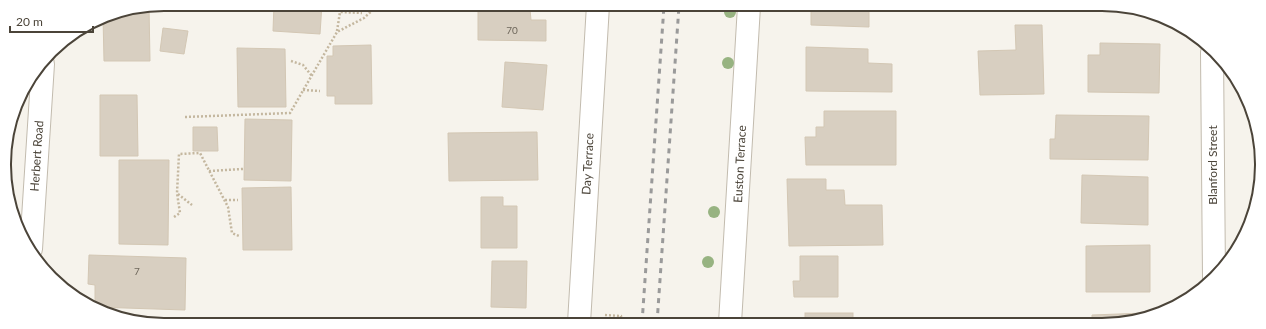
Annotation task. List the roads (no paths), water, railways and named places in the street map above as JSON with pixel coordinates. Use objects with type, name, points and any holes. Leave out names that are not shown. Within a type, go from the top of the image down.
[{"type":"street","name":"Day Terrace","points":[[579,318],[598,11]]},
{"type":"street","name":"Euston Terrace","points":[[730,318],[749,11]]},
{"type":"street","name":"Blanford Street","points":[[1212,58],[1214,269]]},
{"type":"street","name":"Herbert Road","points":[[31,239],[42,72]]},
{"type":"railway","points":[[642,318],[664,11]]},
{"type":"railway","points":[[657,318],[679,11]]}]
